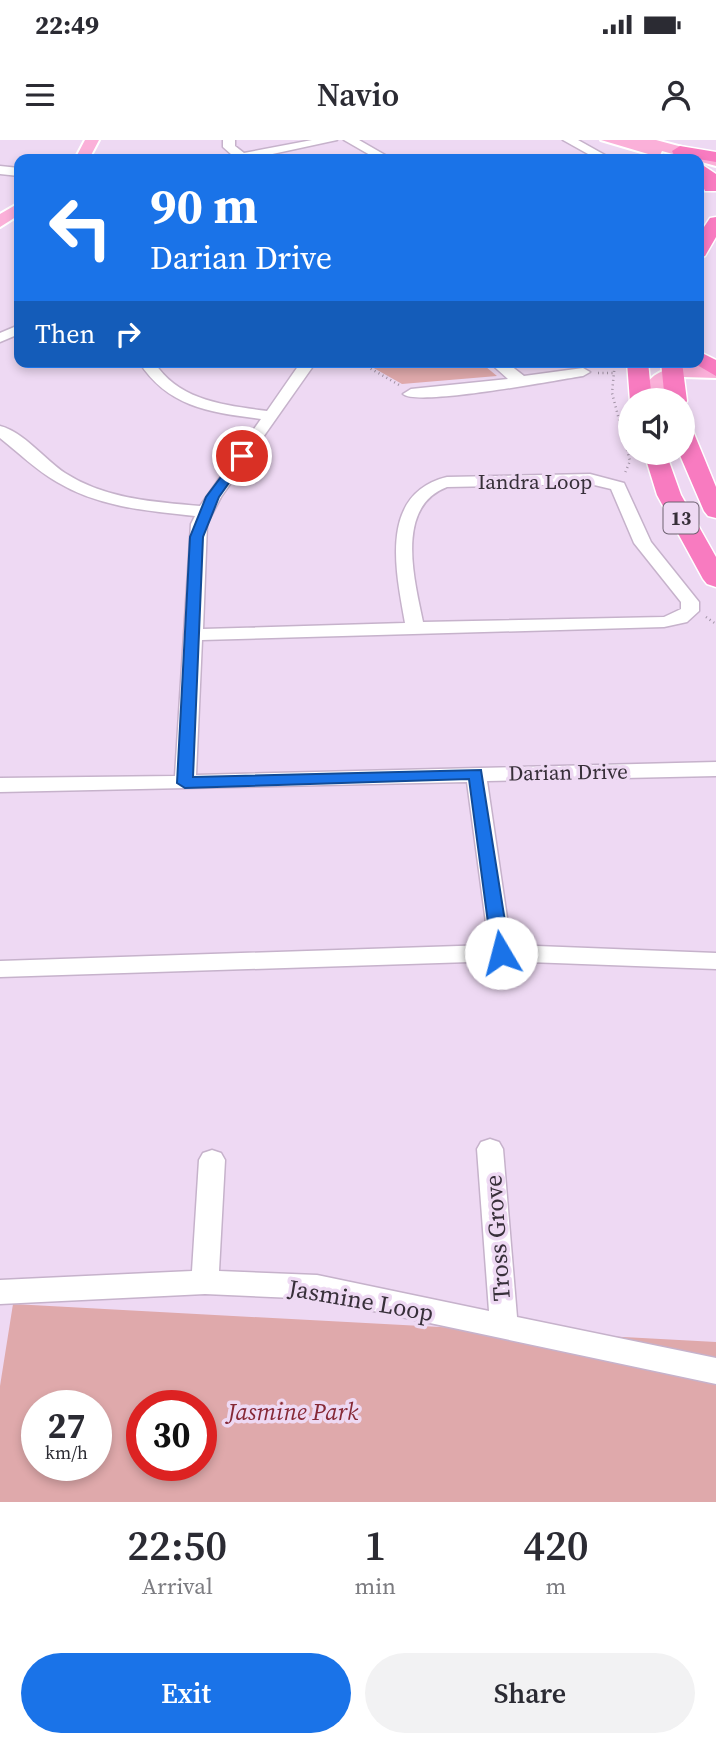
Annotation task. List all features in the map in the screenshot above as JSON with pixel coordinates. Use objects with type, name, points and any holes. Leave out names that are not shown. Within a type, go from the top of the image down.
[{"type":"highway","points":[[704,170],[708,190]]},
{"type":"highway","points":[[704,242],[716,222]]},
{"type":"highway","points":[[638,368],[640,388]]},
{"type":"highway","points":[[671,368],[674,388]]},
{"type":"highway","name":"13","points":[[695,462],[716,511]]},
{"type":"highway","name":"13","points":[[660,465],[675,506],[716,579]]},
{"type":"main road","points":[[608,140],[677,154]]},
{"type":"main road","points":[[639,140],[679,154]]},
{"type":"main road","points":[[671,368],[716,378]]},
{"type":"main road","points":[[657,388],[656,383],[671,368],[716,371]]},
{"type":"street","points":[[256,154],[331,140]]},
{"type":"street","points":[[350,140],[377,154]]},
{"type":"street","points":[[569,140],[596,154]]},
{"type":"street","points":[[150,368],[163,387],[184,398],[272,416]]},
{"type":"street","points":[[185,783],[196,537],[204,512],[305,368]]},
{"type":"street","points":[[504,368],[519,380]]},
{"type":"street","points":[[411,394],[450,392],[583,372]]},
{"type":"street","points":[[0,431],[61,478],[79,487],[107,496],[204,512]]},
{"type":"street","name":"Iandra Loop","points":[[192,635],[664,622],[681,618],[690,611],[690,602],[643,543],[618,486],[590,478],[447,482],[432,486],[424,493],[405,523],[401,545],[415,628]]},
{"type":"street","name":"Darian Drive","points":[[0,785],[185,783],[716,769]]},
{"type":"street","points":[[476,774],[501,953]]},
{"type":"street","points":[[0,968],[501,953],[716,961]]},
{"type":"street","name":"Tross Grove","points":[[490,1149],[504,1326]]},
{"type":"street","points":[[205,1282],[212,1160]]},
{"type":"street","name":"Jasmine Loop","points":[[0,1292],[205,1282],[317,1287],[716,1371]]},
{"type":"path","points":[[369,368],[411,394]]},
{"type":"path","points":[[614,368],[612,393],[630,461],[629,467],[615,485]]},
{"type":"green space","points":[[374,368],[487,368],[497,376],[402,384]]},
{"type":"green space","name":"Jasmine Park","points":[[13,1304],[716,1342],[716,1502],[0,1502],[0,1386]]},
{"type":"route","points":[[242,456],[204,512],[196,537],[185,783],[476,774],[501,953]]}]
